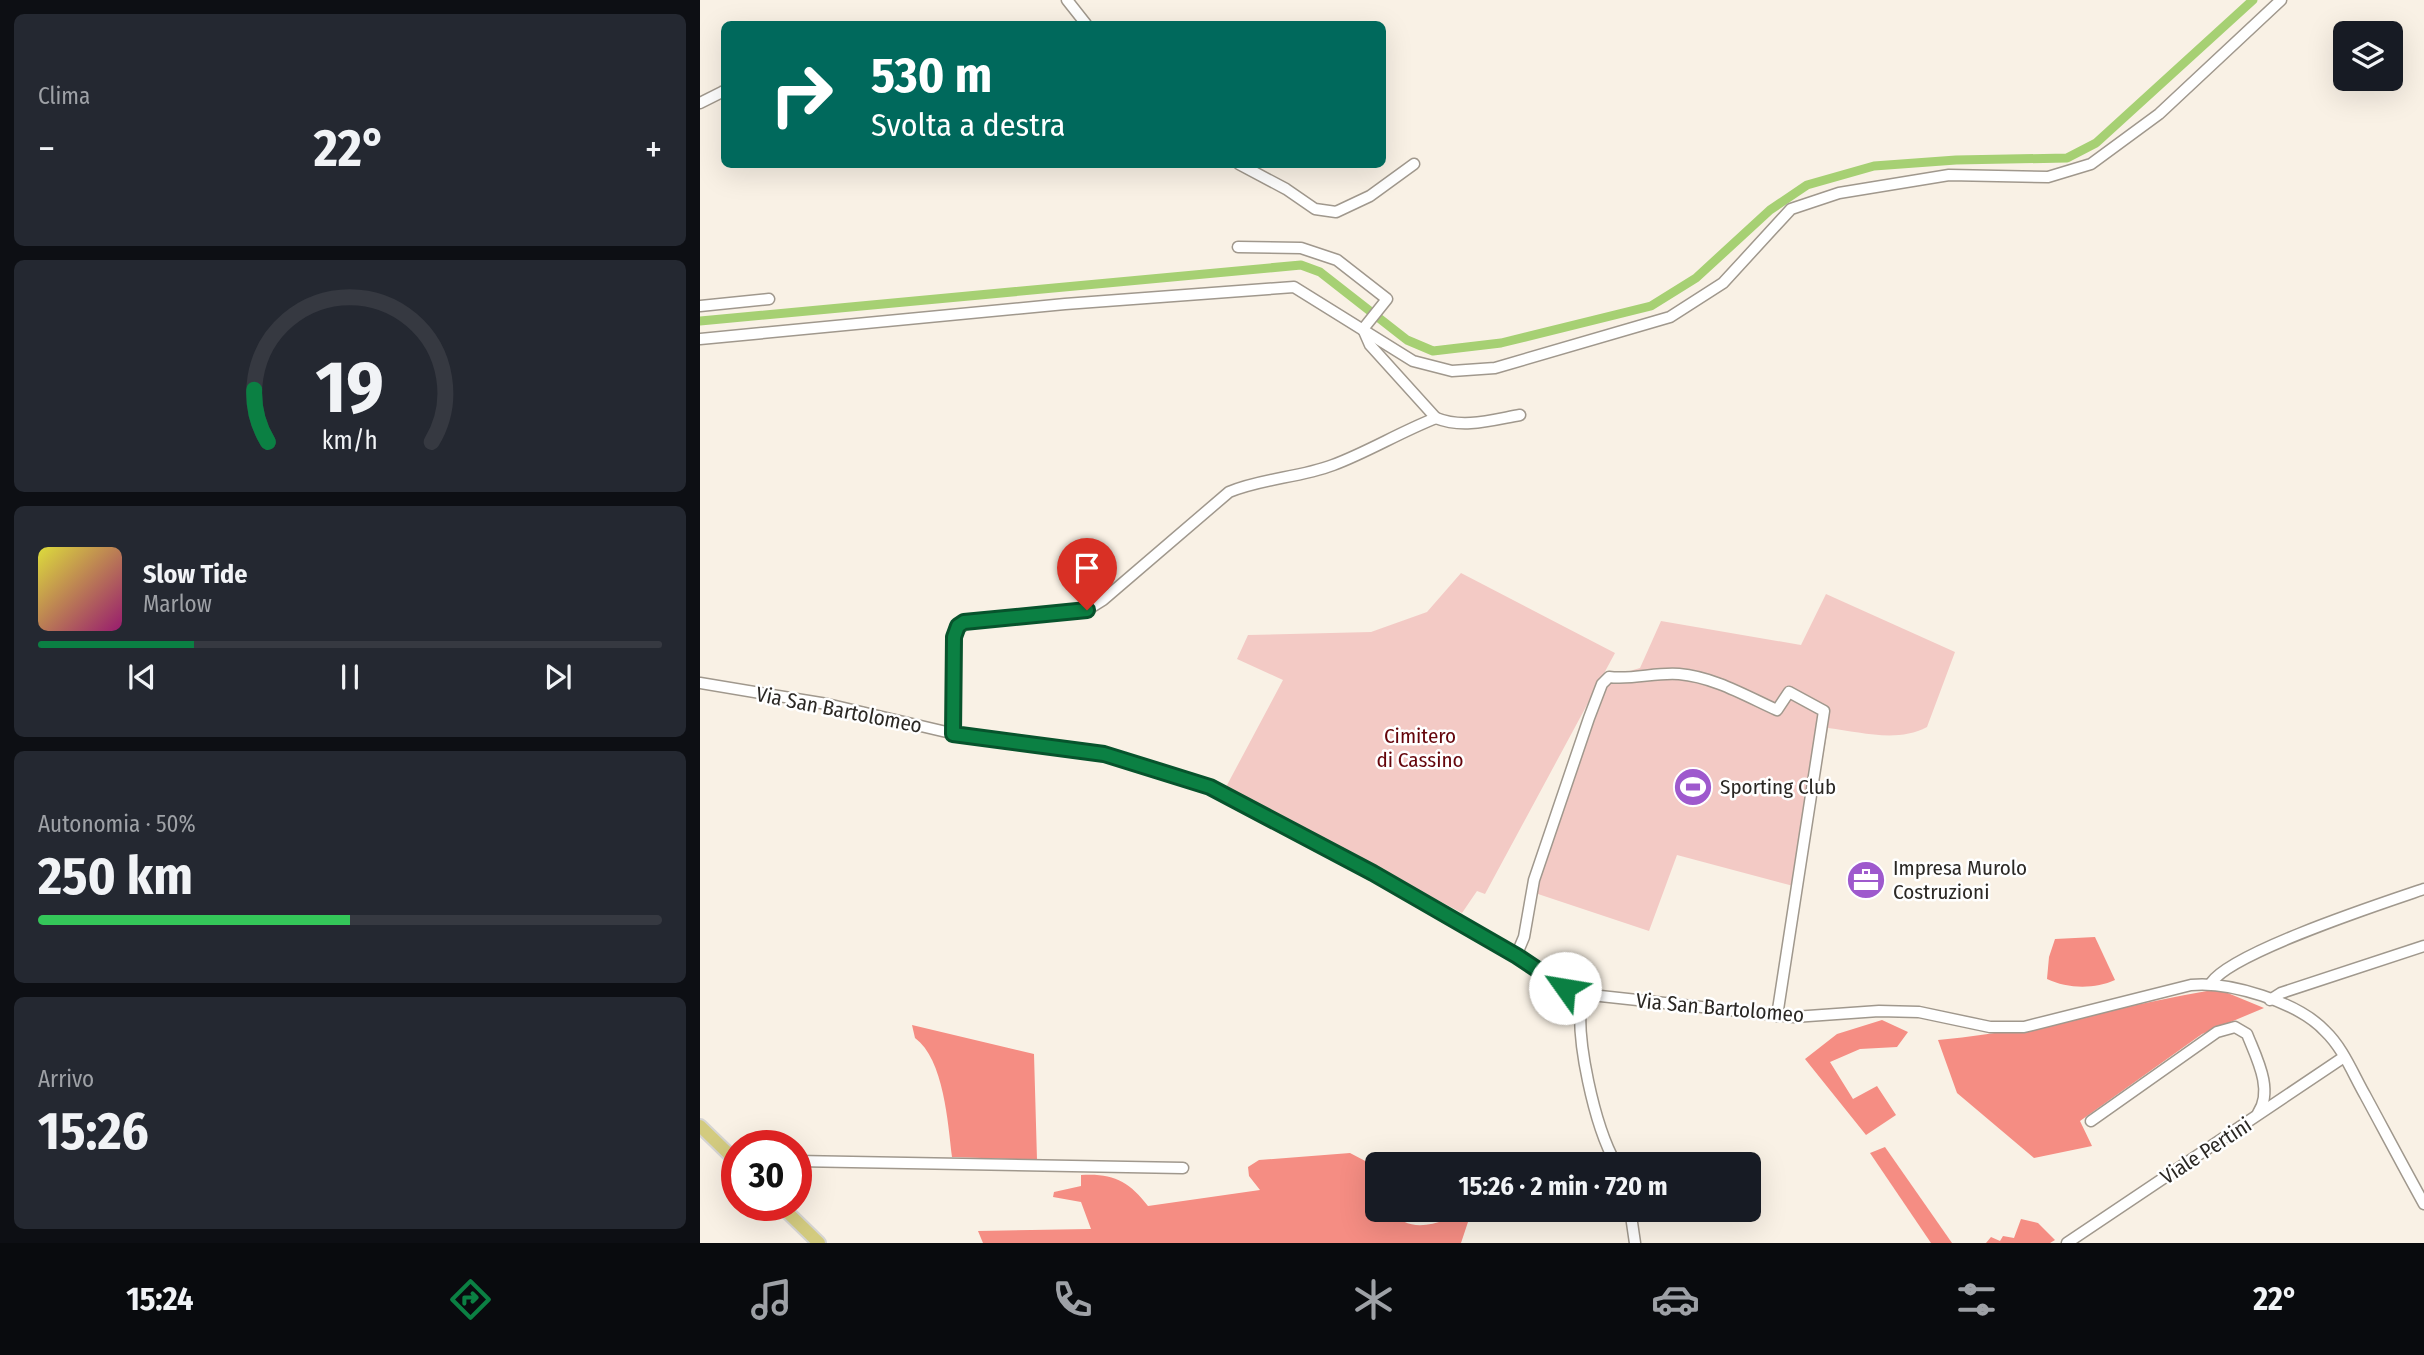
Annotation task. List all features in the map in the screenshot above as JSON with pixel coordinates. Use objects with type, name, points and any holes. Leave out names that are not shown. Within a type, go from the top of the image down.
[{"type":"main road","points":[[700,1126],[721,1146]]},
{"type":"main road","points":[[796,1221],[819,1243]]},
{"type":"street","points":[[1067,0],[1084,21]]},
{"type":"street","points":[[700,339],[1065,304],[1294,287],[1363,329],[1398,355],[1428,367],[1451,371],[1495,368],[1670,317],[1723,283],[1791,209],[1839,192],[1950,175],[2048,177],[2091,164],[2159,114],[2281,0]]},
{"type":"street","points":[[700,103],[721,92]]},
{"type":"street","points":[[1247,168],[1286,189],[1314,209],[1336,212],[1370,196],[1414,164]]},
{"type":"street","points":[[1238,247],[1301,248],[1337,260],[1387,299],[1363,329]]},
{"type":"street","points":[[700,306],[769,299]]},
{"type":"street","points":[[1363,329],[1370,345],[1436,418],[1446,422],[1478,423],[1520,415]]},
{"type":"street","points":[[953,734],[954,637],[958,626],[964,622],[1087,610],[1103,600],[1228,492],[1247,484],[1302,475],[1335,465],[1401,431],[1436,418]]},
{"type":"street","points":[[1517,956],[1524,937],[1534,880],[1589,718],[1602,684],[1609,677],[1628,680],[1677,674],[1700,678],[1777,710],[1789,692],[1824,711],[1777,1016]]},
{"type":"street","name":"Via San Bartolomeo","points":[[700,683],[827,704],[953,734],[1104,754],[1210,787],[1373,873],[1517,956],[1549,979],[1582,994],[1777,1016],[1919,1012],[1990,1027],[2024,1027],[2191,985],[2211,983]]},
{"type":"street","points":[[2211,983],[2229,967],[2323,924],[2424,889]]},
{"type":"street","points":[[2270,1000],[2281,993],[2424,946]]},
{"type":"street","points":[[2211,983],[2233,987],[2270,1000],[2314,1021],[2325,1031],[2344,1057],[2424,1204]]},
{"type":"street","points":[[1582,994],[1579,1019],[1582,1046],[1609,1152]]},
{"type":"street","points":[[2091,1121],[2217,1032],[2235,1027],[2247,1034],[2264,1082],[2264,1105],[2254,1119]]},
{"type":"street","name":"Viale Pertini","points":[[2067,1243],[2344,1057]]},
{"type":"street","points":[[812,1161],[1182,1168]]},
{"type":"street","points":[[1632,1222],[1635,1243]]},
{"type":"green space","name":"Cimitero di Cassino","points":[[1461,573],[1615,653],[1485,894],[1477,891],[1462,913],[1226,787],[1283,680],[1237,659],[1248,635],[1371,632],[1427,612]]},
{"type":"green space","name":"Sporting Club","points":[[1826,594],[1955,652],[1927,727],[1915,732],[1891,735],[1828,728],[1801,888],[1677,855],[1649,931],[1532,892],[1609,677],[1640,668],[1661,621],[1801,645]]},
{"type":"shaded area","points":[[2095,937],[2115,980],[2081,987],[2047,979],[2049,957],[2055,939]]},
{"type":"shaded area","points":[[2218,989],[2264,1008],[2202,1034],[2080,1121],[2092,1146],[2034,1158],[1957,1093],[1938,1040],[2043,1025]]},
{"type":"shaded area","points":[[1882,1020],[1908,1032],[1897,1047],[1860,1049],[1830,1062],[1853,1099],[1877,1086],[1896,1115],[1866,1135],[1805,1059],[1837,1034]]},
{"type":"shaded area","points":[[912,1025],[1034,1054],[1037,1160],[952,1157],[938,1076],[925,1048],[915,1038]]},
{"type":"shaded area","points":[[1885,1147],[1952,1243],[1931,1243],[1870,1153]]},
{"type":"shaded area","points":[[1350,1153],[1365,1161],[1365,1222],[1406,1222],[1418,1225],[1468,1222],[1461,1243],[983,1243],[978,1231],[1091,1229],[1081,1202],[1053,1197],[1054,1192],[1081,1186],[1081,1175],[1102,1175],[1119,1180],[1134,1190],[1148,1206],[1260,1190],[1249,1176],[1248,1167],[1259,1160]]},
{"type":"shaded area","points":[[2021,1219],[2038,1223],[2055,1240],[2050,1243],[1986,1243],[1991,1237],[2000,1241],[2003,1236],[2014,1238]]},
{"type":"waterway","points":[[700,321],[1301,265],[1320,272],[1407,340],[1433,351],[1501,343],[1651,306],[1696,278],[1770,210],[1807,185],[1874,166],[1956,160],[2067,158],[2096,143],[2253,0]]},
{"type":"place","name":"Sporting Club","points":[[1693,787]]},
{"type":"place","name":"Impresa Murolo Costruzioni","points":[[1866,880]]},
{"type":"route","points":[[1087,610],[964,622],[958,626],[954,637],[953,734],[1104,754],[1210,787],[1373,873],[1517,956],[1565,988]]}]
